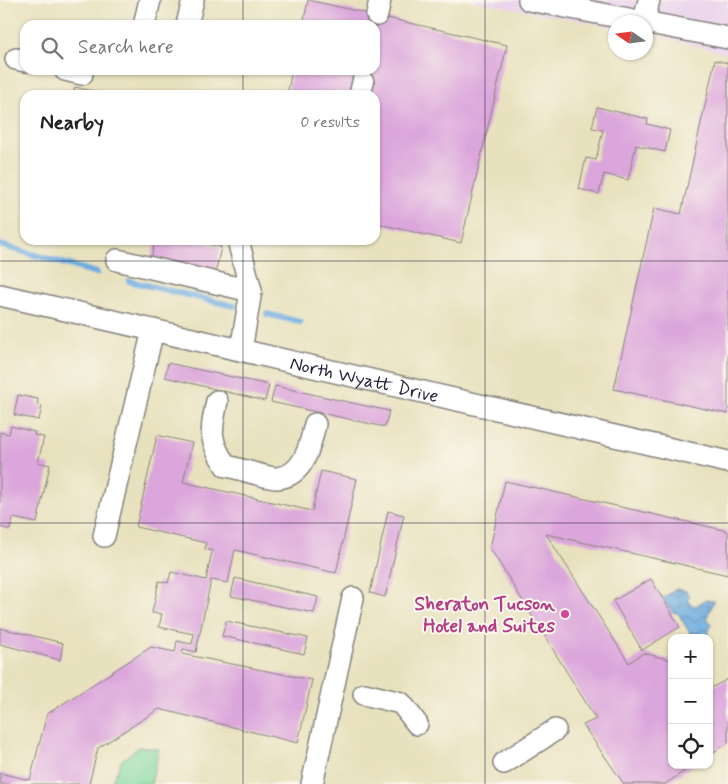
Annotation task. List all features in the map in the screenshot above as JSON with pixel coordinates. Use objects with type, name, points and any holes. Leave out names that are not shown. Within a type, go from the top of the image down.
[{"type":"street","points":[[145,20],[150,0]]},
{"type":"street","points":[[188,20],[193,0]]},
{"type":"street","points":[[529,0],[608,15]]},
{"type":"street","points":[[646,15],[649,0]]},
{"type":"street","points":[[653,24],[728,38]]},
{"type":"street","points":[[239,245],[251,291],[241,350]]},
{"type":"street","points":[[117,260],[251,291]]},
{"type":"street","name":"North Wyatt Drive","points":[[0,295],[728,462]]},
{"type":"street","points":[[104,536],[153,330]]},
{"type":"street","points":[[217,401],[212,428],[214,448],[226,466],[276,478],[297,470],[309,451],[315,424]]},
{"type":"street","points":[[312,784],[353,598]]},
{"type":"street","points":[[364,694],[401,703],[417,724]]},
{"type":"street","points":[[504,763],[555,730]]},
{"type":"shaded area","points":[[467,0],[728,0],[728,54],[653,35],[653,15],[608,15],[608,26]]},
{"type":"green space","points":[[139,747],[159,749],[151,784],[111,784],[122,760]]},
{"type":"water","points":[[676,589],[686,591],[690,596],[687,599],[690,604],[695,606],[705,600],[714,601],[707,617],[711,624],[708,634],[690,634],[678,613],[671,612],[663,598]]},
{"type":"building","points":[[308,0],[507,45],[461,243],[380,224],[380,90],[288,90],[291,75],[380,75],[380,20],[304,20]]},
{"type":"building","points":[[715,60],[728,63],[728,414],[614,389],[654,208],[681,214]]},
{"type":"building","points":[[75,87],[89,90],[74,90]]},
{"type":"building","points":[[597,107],[648,119],[647,124],[670,130],[665,152],[636,145],[628,180],[604,174],[599,194],[579,189],[586,158],[596,160],[603,130],[592,128]]},
{"type":"building","points":[[154,245],[213,245],[221,247],[215,275],[151,259]]},
{"type":"building","points":[[168,363],[269,385],[265,401],[165,377]]},
{"type":"building","points":[[275,386],[389,411],[385,427],[271,402]]},
{"type":"building","points":[[18,395],[38,399],[37,405],[42,406],[39,420],[14,415]]},
{"type":"building","points":[[11,426],[35,432],[34,435],[44,437],[38,462],[50,465],[37,523],[13,518],[10,530],[0,527],[0,432],[9,434]]},
{"type":"building","points":[[157,435],[192,443],[183,482],[312,511],[321,471],[357,479],[336,573],[235,550],[228,583],[211,580],[196,652],[183,649],[182,654],[312,680],[298,743],[159,709],[98,748],[89,784],[0,784],[0,773],[30,780],[47,714],[151,647],[175,652],[177,641],[192,644],[194,634],[159,627],[162,614],[152,613],[159,581],[168,583],[171,572],[206,580],[212,551],[205,549],[206,543],[136,527]]},
{"type":"building","name":"Sheraton Tucson Hotel and Suites","points":[[505,481],[728,531],[728,575],[546,534],[629,663],[643,653],[668,659],[668,769],[688,769],[665,784],[624,784],[583,725],[596,719],[490,548]]},
{"type":"building","points":[[388,511],[404,515],[385,597],[370,593]]},
{"type":"building","points":[[235,578],[318,597],[314,613],[231,596]]},
{"type":"building","points":[[651,579],[680,627],[642,650],[613,601]]},
{"type":"building","points":[[226,621],[308,638],[304,654],[222,636]]},
{"type":"building","points":[[0,628],[63,643],[60,660],[0,644]]},
{"type":"building","points":[[728,679],[728,743],[713,752],[713,724],[713,687]]},
{"type":"waterway","points":[[0,245],[97,273]]},
{"type":"waterway","points":[[129,281],[234,306]]},
{"type":"waterway","points":[[267,314],[300,322]]},
{"type":"place","name":"Sheraton Tucson Hotel and Suites","points":[[565,614]]}]
